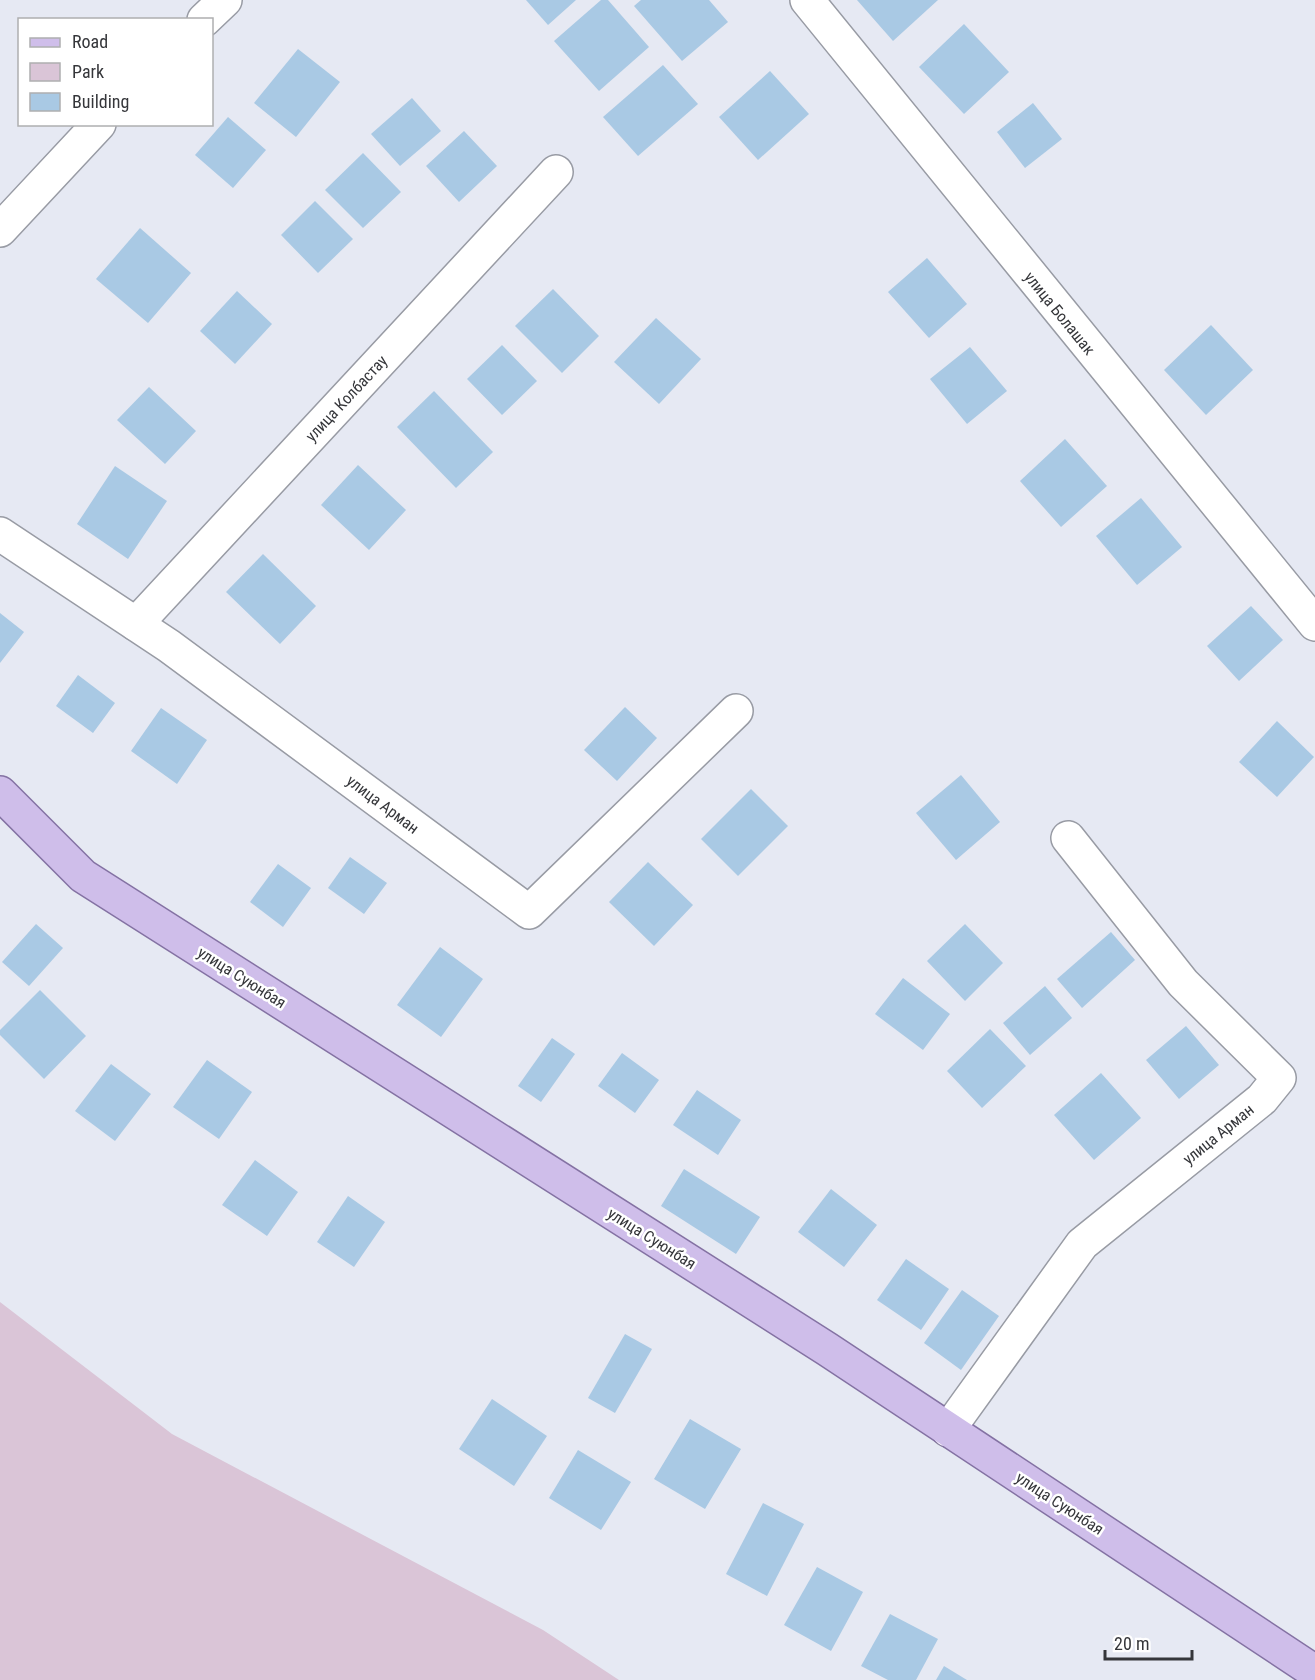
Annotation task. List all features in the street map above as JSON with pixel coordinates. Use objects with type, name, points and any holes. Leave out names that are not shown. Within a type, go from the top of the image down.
[{"type":"main road","name":"улица Суюнбая","points":[[0,793],[83,876],[827,1349],[1315,1672]]},
{"type":"street","points":[[206,18],[225,0]]},
{"type":"street","name":"улица Болашак","points":[[807,0],[1315,624]]},
{"type":"street","points":[[0,230],[97,126]]},
{"type":"street","name":"улица Колбастау","points":[[136,624],[556,172]]},
{"type":"street","name":"улица Арман","points":[[0,534],[169,645],[529,912],[736,711]]},
{"type":"street","name":"улица Арман","points":[[948,1430],[1082,1244],[1262,1099],[1279,1078],[1183,983],[1068,838]]},
{"type":"green space","points":[[0,1302],[172,1434],[543,1630],[619,1680],[0,1680]]},
{"type":"building","points":[[526,0],[576,0],[548,25]]},
{"type":"building","points":[[601,0],[608,0],[649,47],[599,91],[554,41]]},
{"type":"building","points":[[641,0],[709,0],[728,22],[682,61],[634,6]]},
{"type":"building","points":[[857,0],[938,0],[893,41]]},
{"type":"building","points":[[964,24],[1009,72],[964,114],[919,67]]},
{"type":"building","points":[[298,49],[340,82],[296,137],[254,103]]},
{"type":"building","points":[[663,65],[698,104],[638,156],[603,117]]},
{"type":"building","points":[[770,71],[809,114],[758,160],[719,117]]},
{"type":"building","points":[[412,98],[441,131],[400,166],[371,134]]},
{"type":"building","points":[[1033,103],[1062,139],[1025,168],[997,132]]},
{"type":"building","points":[[228,117],[266,150],[233,188],[195,155]]},
{"type":"building","points":[[464,131],[497,166],[459,202],[426,166]]},
{"type":"building","points":[[363,153],[401,192],[363,228],[325,190]]},
{"type":"building","points":[[315,201],[353,239],[318,273],[281,235]]},
{"type":"building","points":[[140,228],[191,273],[148,323],[96,279]]},
{"type":"building","points":[[927,258],[967,304],[929,338],[888,292]]},
{"type":"building","points":[[553,289],[599,336],[562,373],[515,326]]},
{"type":"building","points":[[237,291],[272,324],[235,364],[200,331]]},
{"type":"building","points":[[656,318],[701,359],[659,404],[614,362]]},
{"type":"building","points":[[1211,325],[1253,370],[1206,415],[1164,370]]},
{"type":"building","points":[[502,345],[537,381],[502,415],[467,379]]},
{"type":"building","points":[[970,347],[1007,391],[967,424],[930,379]]},
{"type":"building","points":[[149,387],[196,431],[165,464],[117,420]]},
{"type":"building","points":[[434,391],[493,452],[456,488],[397,427]]},
{"type":"building","points":[[1065,439],[1107,486],[1061,527],[1020,481]]},
{"type":"building","points":[[358,465],[406,510],[369,550],[321,505]]},
{"type":"building","points":[[115,466],[167,501],[128,559],[77,524]]},
{"type":"building","points":[[1141,498],[1182,547],[1137,585],[1096,536]]},
{"type":"building","points":[[263,554],[316,606],[280,644],[226,592]]},
{"type":"building","points":[[1251,606],[1283,640],[1239,681],[1207,646]]},
{"type":"building","points":[[0,613],[24,632],[0,663]]},
{"type":"building","points":[[78,675],[115,703],[93,733],[56,706]]},
{"type":"building","points":[[625,707],[657,738],[617,781],[584,750]]},
{"type":"building","points":[[161,708],[207,740],[177,784],[131,751]]},
{"type":"building","points":[[1277,721],[1314,757],[1277,797],[1239,762]]},
{"type":"building","points":[[961,775],[1000,822],[956,860],[916,813]]},
{"type":"building","points":[[751,789],[788,826],[738,876],[701,839]]},
{"type":"building","points":[[350,857],[387,883],[364,914],[328,888]]},
{"type":"building","points":[[648,862],[693,905],[654,946],[609,902]]},
{"type":"building","points":[[278,864],[311,888],[283,927],[250,902]]},
{"type":"building","points":[[36,924],[63,948],[29,986],[2,962]]},
{"type":"building","points":[[965,924],[1003,963],[965,1001],[927,961]]},
{"type":"building","points":[[1111,932],[1135,960],[1082,1008],[1057,979]]},
{"type":"building","points":[[440,947],[483,979],[441,1037],[397,1005]]},
{"type":"building","points":[[903,978],[950,1014],[923,1050],[875,1014]]},
{"type":"building","points":[[1045,986],[1072,1018],[1030,1055],[1003,1023]]},
{"type":"building","points":[[40,990],[86,1036],[44,1079],[0,1035],[0,1030]]},
{"type":"building","points":[[1186,1026],[1219,1065],[1179,1099],[1146,1060]]},
{"type":"building","points":[[990,1029],[1026,1066],[982,1108],[947,1071]]},
{"type":"building","points":[[552,1038],[575,1054],[541,1102],[518,1086]]},
{"type":"building","points":[[622,1053],[659,1080],[635,1113],[598,1086]]},
{"type":"building","points":[[207,1060],[252,1092],[219,1139],[173,1107]]},
{"type":"building","points":[[111,1064],[151,1094],[115,1141],[75,1111]]},
{"type":"building","points":[[1101,1073],[1141,1118],[1094,1160],[1054,1115]]},
{"type":"building","points":[[697,1090],[741,1120],[718,1155],[673,1125]]},
{"type":"building","points":[[255,1160],[298,1192],[267,1236],[222,1205]]},
{"type":"building","points":[[684,1169],[760,1217],[736,1254],[661,1206]]},
{"type":"building","points":[[831,1189],[877,1225],[844,1267],[798,1232]]},
{"type":"building","points":[[348,1196],[385,1222],[354,1267],[317,1242]]},
{"type":"building","points":[[906,1259],[949,1289],[921,1330],[877,1300]]},
{"type":"building","points":[[962,1290],[999,1316],[961,1370],[924,1343]]},
{"type":"building","points":[[625,1334],[652,1349],[615,1413],[588,1398]]},
{"type":"building","points":[[492,1399],[547,1436],[514,1486],[459,1449]]},
{"type":"building","points":[[690,1419],[741,1449],[705,1509],[654,1479]]},
{"type":"building","points":[[578,1450],[631,1482],[601,1530],[549,1498]]},
{"type":"building","points":[[763,1503],[804,1524],[767,1596],[726,1574]]},
{"type":"building","points":[[817,1567],[863,1592],[831,1651],[784,1625]]},
{"type":"building","points":[[890,1614],[938,1639],[916,1680],[888,1680],[861,1666]]},
{"type":"building","points":[[944,1666],[967,1680],[936,1680]]}]
